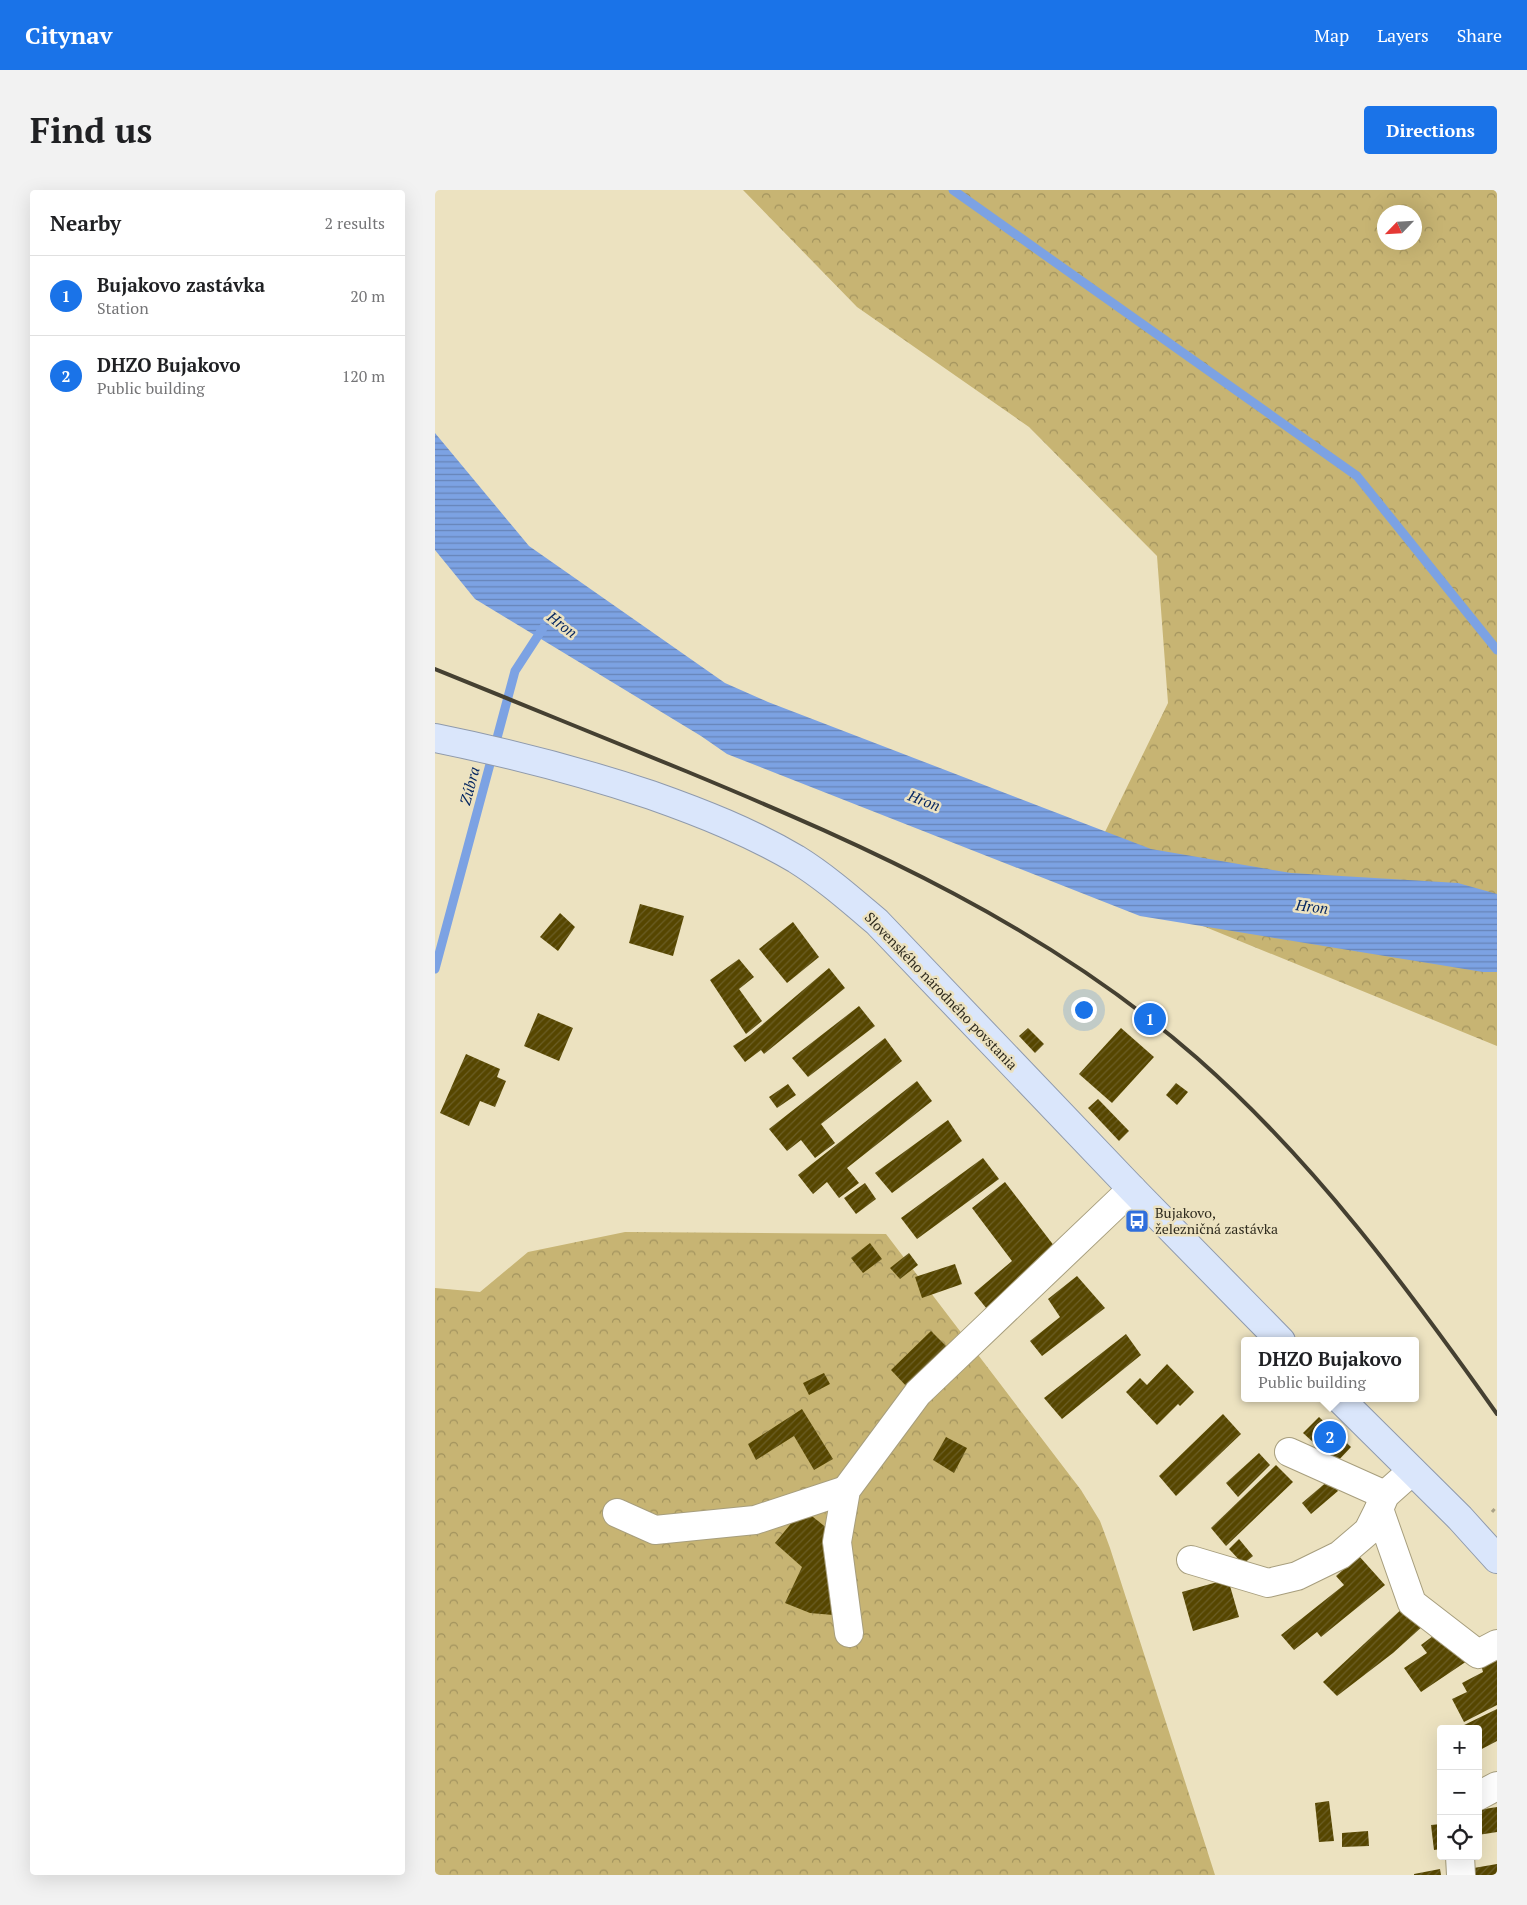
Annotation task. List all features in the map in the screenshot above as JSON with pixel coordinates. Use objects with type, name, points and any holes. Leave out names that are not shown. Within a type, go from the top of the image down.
[{"type":"main road","name":"Slovenského národného povstania","points":[[435,738],[480,747],[591,775],[710,816],[762,840],[798,860],[877,922],[1132,1189],[1277,1337]]},
{"type":"main road","points":[[1343,1402],[1412,1472],[1461,1518],[1497,1559]]},
{"type":"street","points":[[849,1633],[837,1542],[845,1490],[918,1393],[1132,1189]]},
{"type":"street","points":[[1289,1452],[1382,1502],[1412,1603],[1478,1654],[1497,1644]]},
{"type":"street","points":[[1191,1560],[1268,1582],[1297,1576],[1340,1555],[1368,1531],[1382,1502],[1412,1472]]},
{"type":"street","points":[[617,1513],[655,1530],[755,1520],[845,1490]]},
{"type":"street","points":[[1482,1794],[1497,1786]]},
{"type":"street","points":[[1460,1860],[1461,1875]]},
{"type":"green space","points":[[743,190],[1497,190],[1497,1046],[1083,877],[1168,703],[1157,556],[1029,427],[857,307]]},
{"type":"green space","points":[[625,1232],[886,1234],[1081,1490],[1100,1521],[1215,1875],[435,1875],[435,1288],[480,1292],[528,1252]]},
{"type":"water","name":"Hron","points":[[435,433],[529,546],[725,683],[768,702],[1151,849],[1291,873],[1458,883],[1497,894],[1497,972],[1483,972],[1140,916],[727,754],[701,736],[475,599],[435,550]]},
{"type":"building","points":[[640,904],[684,916],[673,956],[629,943]]},
{"type":"building","points":[[560,913],[575,927],[558,951],[540,937]]},
{"type":"building","points":[[793,922],[819,957],[787,983],[759,949]]},
{"type":"building","points":[[739,959],[754,977],[739,989],[762,1021],[746,1034],[710,980]]},
{"type":"building","points":[[829,968],[845,988],[764,1054],[761,1050],[745,1062],[733,1046],[750,1035]]},
{"type":"building","points":[[859,1006],[875,1026],[808,1077],[792,1058]]},
{"type":"building","points":[[538,1013],[573,1028],[559,1061],[524,1046]]},
{"type":"building","points":[[1028,1028],[1044,1044],[1035,1053],[1019,1036]]},
{"type":"building","points":[[1121,1028],[1154,1057],[1112,1103],[1079,1074]]},
{"type":"building","points":[[885,1038],[902,1061],[821,1124],[835,1143],[815,1158],[801,1140],[787,1151],[769,1129]]},
{"type":"building","points":[[466,1054],[500,1069],[497,1077],[506,1081],[495,1107],[480,1101],[469,1126],[440,1113]]},
{"type":"building","points":[[917,1081],[932,1101],[847,1168],[859,1183],[839,1198],[827,1182],[813,1194],[798,1175]]},
{"type":"building","points":[[1176,1083],[1188,1092],[1177,1105],[1166,1095]]},
{"type":"building","points":[[788,1084],[796,1095],[777,1108],[769,1097]]},
{"type":"building","points":[[1098,1099],[1129,1131],[1119,1141],[1088,1108]]},
{"type":"building","points":[[948,1120],[962,1141],[892,1193],[875,1173]]},
{"type":"building","points":[[983,1158],[999,1179],[917,1239],[901,1218]]},
{"type":"building","points":[[1005,1182],[1058,1251],[991,1314],[974,1293],[1012,1261],[972,1208]]},
{"type":"building","points":[[865,1183],[876,1199],[856,1214],[844,1198]]},
{"type":"building","points":[[870,1243],[882,1259],[863,1273],[851,1258]]},
{"type":"building","points":[[909,1253],[918,1265],[900,1279],[890,1268]]},
{"type":"building","points":[[955,1264],[962,1284],[922,1298],[915,1277]]},
{"type":"building","points":[[1077,1276],[1105,1308],[1042,1356],[1030,1341],[1060,1317],[1048,1299]]},
{"type":"building","points":[[931,1331],[950,1350],[909,1389],[891,1370]]},
{"type":"building","points":[[1126,1334],[1141,1355],[1062,1419],[1044,1398]]},
{"type":"building","points":[[1167,1364],[1194,1392],[1180,1406],[1178,1404],[1157,1425],[1126,1392],[1140,1378],[1147,1385]]},
{"type":"building","points":[[824,1373],[830,1384],[809,1395],[803,1383]]},
{"type":"building","points":[[802,1409],[833,1459],[814,1470],[794,1436],[756,1460],[748,1444]]},
{"type":"building","points":[[1223,1414],[1241,1434],[1176,1496],[1159,1476]]},
{"type":"building","points":[[1319,1417],[1351,1447],[1336,1463],[1303,1433]]},
{"type":"building","points":[[946,1437],[967,1448],[954,1473],[933,1460]]},
{"type":"building","points":[[1259,1453],[1270,1465],[1238,1497],[1226,1483]]},
{"type":"building","points":[[1276,1465],[1293,1482],[1226,1546],[1211,1528]]},
{"type":"building","points":[[1329,1480],[1338,1491],[1311,1514],[1302,1503]]},
{"type":"building","points":[[803,1509],[833,1533],[833,1615],[810,1613],[785,1603],[802,1567],[775,1543]]},
{"type":"building","points":[[1239,1539],[1253,1556],[1243,1564],[1229,1549]]},
{"type":"building","points":[[1359,1556],[1385,1585],[1321,1637],[1317,1632],[1294,1650],[1281,1635],[1344,1585],[1336,1576]]},
{"type":"building","points":[[1228,1579],[1239,1617],[1193,1631],[1182,1592]]},
{"type":"building","points":[[1406,1605],[1424,1625],[1393,1653],[1337,1696],[1323,1682]]},
{"type":"building","points":[[1441,1630],[1467,1661],[1421,1692],[1404,1668],[1427,1653],[1421,1645]]},
{"type":"building","points":[[1497,1656],[1497,1705],[1464,1722],[1452,1699],[1467,1692],[1462,1683],[1483,1672],[1481,1665]]},
{"type":"building","points":[[1497,1709],[1497,1741],[1482,1749],[1482,1725],[1464,1725]]},
{"type":"building","points":[[1329,1801],[1334,1841],[1319,1842],[1315,1803]]},
{"type":"building","points":[[1497,1807],[1497,1832],[1482,1834],[1482,1809]]},
{"type":"building","points":[[1437,1824],[1437,1850],[1434,1850],[1431,1825]]},
{"type":"building","points":[[1368,1831],[1369,1846],[1342,1847],[1342,1833]]},
{"type":"building","points":[[1497,1864],[1497,1875],[1469,1875],[1468,1869]]},
{"type":"building","points":[[1440,1869],[1441,1875],[1414,1875],[1414,1874]]},
{"type":"waterway","points":[[953,190],[1357,476],[1497,650]]},
{"type":"waterway","name":"Zúbra","points":[[435,969],[515,671],[543,628]]},
{"type":"railway","points":[[435,669],[688,772],[890,861],[955,894],[1079,968],[1139,1011],[1197,1058],[1281,1139],[1357,1227],[1429,1319],[1497,1414]]},
{"type":"place","name":"Bujakovo zastávka","points":[[1150,1019]]},
{"type":"place","name":"Bujakovo, železničná zastávka","points":[[1137,1221]]},
{"type":"place","name":"DHZO Bujakovo","points":[[1330,1437]]}]
